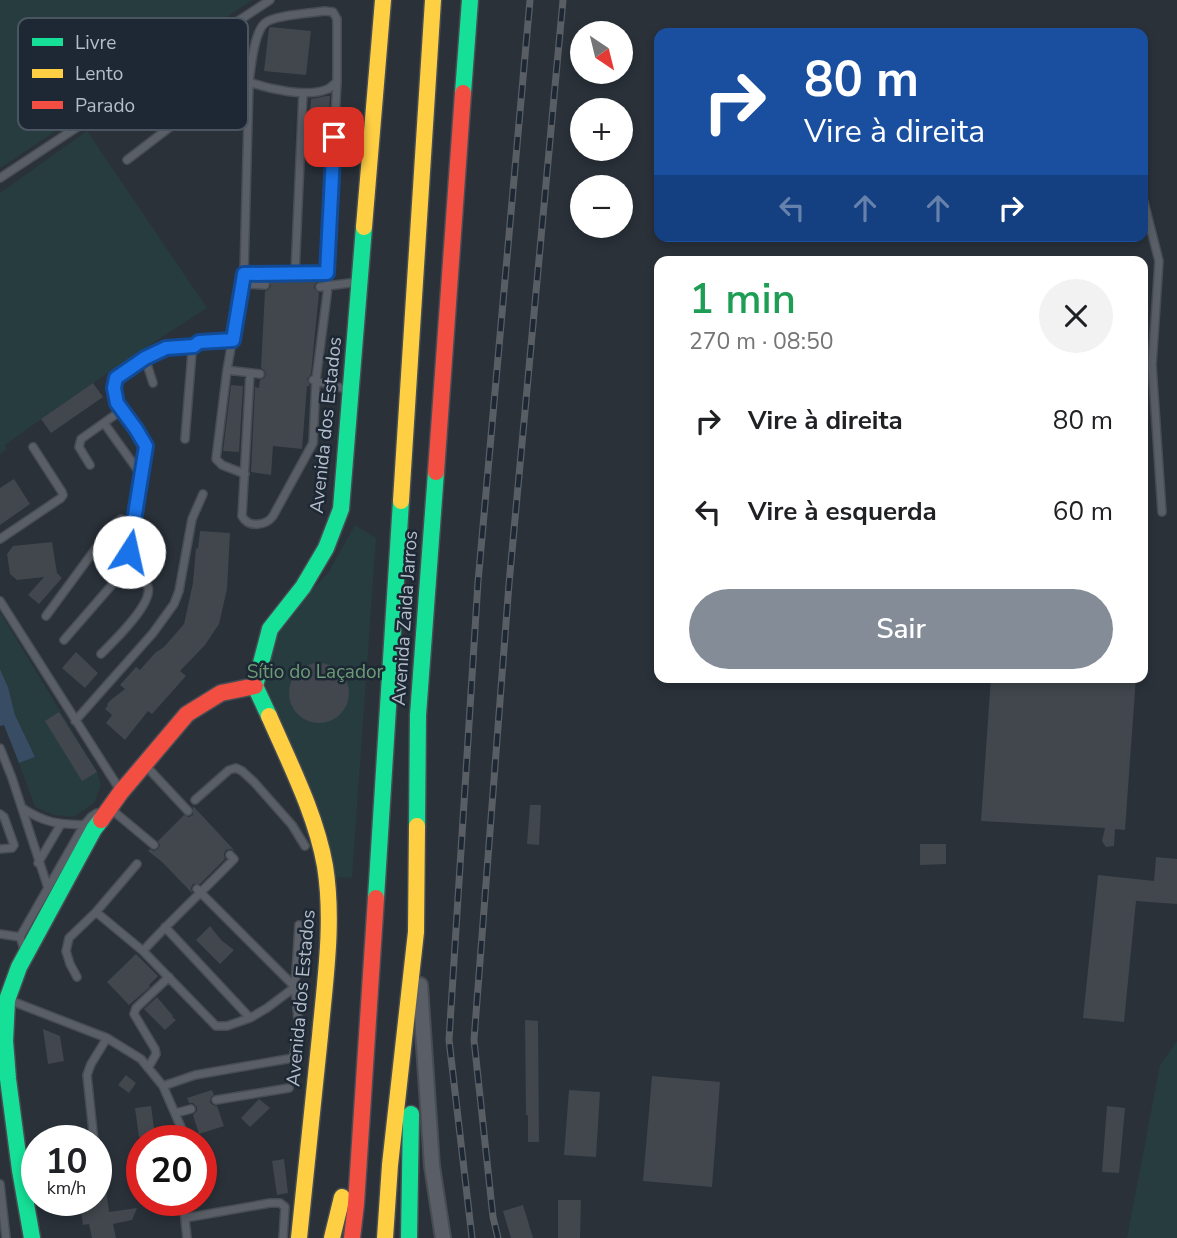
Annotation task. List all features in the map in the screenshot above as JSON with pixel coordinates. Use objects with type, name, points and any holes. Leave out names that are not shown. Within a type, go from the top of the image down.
[{"type":"main road","name":"Avenida dos Estados","points":[[299,1238],[330,910],[320,843],[299,783],[255,686],[270,629],[303,587],[326,548],[341,509],[383,0]]},
{"type":"main road","name":"Avenida Zaida Jarros","points":[[352,1238],[433,0]]},
{"type":"main road","name":"Avenida Zaida Jarros","points":[[385,1238],[390,1165],[416,932],[418,715],[470,0]]},
{"type":"main road","points":[[32,1238],[8,1079],[4,1003],[19,967],[94,829],[121,792],[187,714],[220,693],[255,686]]},
{"type":"main road","points":[[409,1238],[416,932]]},
{"type":"main road","points":[[332,1238],[360,1124]]},
{"type":"street","points":[[416,932],[432,1166],[443,1238]]},
{"type":"lane","points":[[244,18],[271,0]]},
{"type":"lane","points":[[248,111],[249,82],[259,30],[266,22],[275,18],[333,12],[337,19],[337,82],[327,273],[314,380],[313,443],[274,516],[264,524],[247,522],[242,516],[250,373]]},
{"type":"lane","points":[[249,82],[262,87],[303,93],[327,89],[337,82]]},
{"type":"lane","points":[[295,274],[303,93]]},
{"type":"lane","points":[[0,178],[73,130]]},
{"type":"lane","points":[[127,160],[166,130]]},
{"type":"lane","points":[[245,474],[222,465],[216,459],[227,370],[244,274],[248,130]]},
{"type":"lane","points":[[1148,220],[1159,261],[1152,365],[1162,512]]},
{"type":"lane","points":[[244,274],[327,273]]},
{"type":"lane","points":[[324,287],[360,281]]},
{"type":"lane","points":[[242,284],[265,285]]},
{"type":"lane","points":[[185,439],[194,346],[199,342],[233,340]]},
{"type":"lane","points":[[64,640],[117,579],[129,552],[146,446],[117,403],[114,388],[116,378],[145,358],[166,348],[194,346]]},
{"type":"lane","points":[[145,358],[153,383]]},
{"type":"lane","points":[[227,370],[260,374]]},
{"type":"lane","points":[[314,380],[350,391]]},
{"type":"lane","points":[[90,465],[79,447],[81,439],[122,410]]},
{"type":"lane","points":[[104,423],[142,476]]},
{"type":"lane","points":[[0,539],[63,495],[33,447]]},
{"type":"lane","points":[[75,721],[153,634],[174,604],[192,519],[203,494]]},
{"type":"lane","points":[[46,616],[113,525],[121,519],[134,522]]},
{"type":"lane","points":[[102,654],[137,615],[149,590],[145,583],[122,566]]},
{"type":"lane","points":[[0,601],[121,792]]},
{"type":"lane","points":[[0,748],[48,888]]},
{"type":"lane","points":[[145,765],[188,811]]},
{"type":"lane","points":[[195,800],[229,770],[236,768],[254,782],[292,825],[305,846]]},
{"type":"lane","points":[[22,808],[39,820],[84,825]]},
{"type":"lane","points":[[26,956],[20,937],[84,825],[97,813],[109,808],[154,845]]},
{"type":"lane","points":[[0,814],[4,817],[14,845],[12,848],[0,849]]},
{"type":"lane","points":[[38,863],[61,824]]},
{"type":"lane","points":[[144,951],[232,857]]},
{"type":"lane","points":[[77,976],[66,951],[69,938],[96,912],[137,864]]},
{"type":"lane","points":[[200,891],[295,987]]},
{"type":"lane","points":[[96,912],[144,951],[216,1026],[227,1026],[250,1018],[295,987]]},
{"type":"lane","points":[[163,1086],[195,1075],[293,1058],[299,1029],[295,987],[299,925]]},
{"type":"lane","points":[[165,927],[250,1018]]},
{"type":"lane","points":[[0,934],[20,937]]},
{"type":"lane","points":[[148,1068],[156,1054],[155,1049],[134,1014],[136,1008],[169,977]]},
{"type":"lane","points":[[4,1003],[107,1038],[141,1059],[163,1086],[181,1125]]},
{"type":"lane","points":[[92,1125],[87,1075],[107,1038]]},
{"type":"lane","points":[[216,1100],[289,1088]]},
{"type":"lane","points":[[176,1113],[191,1109]]},
{"type":"lane","points":[[0,1184],[6,1238]]},
{"type":"lane","points":[[187,1238],[185,1217],[270,1203],[280,1203],[285,1207],[283,1238]]},
{"type":"green space","points":[[0,0],[252,0],[225,18],[18,18],[18,130],[57,130],[0,168]]},
{"type":"green space","points":[[87,131],[207,308],[5,445],[7,449],[0,454],[0,193]]},
{"type":"green space","name":"Sítio do Laçador","points":[[355,525],[376,538],[352,878],[333,877],[328,834],[262,675],[282,620],[328,573]]},
{"type":"green space","points":[[0,612],[97,772],[101,785],[94,803],[73,817],[54,815],[35,807],[19,763],[35,757],[15,715],[0,669]]},
{"type":"green space","points":[[1177,1041],[1177,1238],[1127,1238],[1160,1065]]},
{"type":"water","points":[[0,669],[15,715],[35,757],[19,763],[4,725],[0,726]]},
{"type":"building","points":[[271,27],[311,31],[306,75],[264,71]]},
{"type":"building","points":[[330,96],[327,149],[307,147],[311,99]]},
{"type":"building","points":[[268,280],[317,282],[314,288],[319,293],[311,374],[307,379],[310,386],[307,386],[302,449],[273,446],[271,475],[251,472],[255,387],[259,388],[260,380],[266,374],[261,368],[265,291],[271,286]]},
{"type":"building","points":[[93,383],[103,397],[51,433],[41,419]]},
{"type":"building","points":[[231,385],[243,386],[239,452],[223,451]]},
{"type":"building","points":[[14,479],[30,504],[0,525],[0,488]]},
{"type":"building","points":[[200,531],[230,533],[227,589],[219,624],[205,645],[180,671],[186,676],[152,714],[148,711],[125,740],[106,723],[112,715],[105,709],[112,699],[125,689],[120,685],[136,667],[140,670],[184,624]]},
{"type":"building","points":[[52,542],[57,573],[62,578],[39,604],[28,595],[44,577],[17,580],[10,574],[7,554],[13,546]]},
{"type":"building","points":[[76,652],[98,673],[85,688],[62,668]]},
{"type":"building","points":[[319,663],[340,672],[349,693],[340,714],[319,723],[298,714],[289,693],[298,672]]},
{"type":"building","points":[[991,683],[1136,683],[1125,830],[1115,829],[1114,846],[1106,847],[1102,841],[1105,828],[981,821]]},
{"type":"building","points":[[59,712],[97,772],[82,781],[45,721]]},
{"type":"building","points":[[530,805],[541,805],[539,845],[527,844]]},
{"type":"building","points":[[193,806],[235,851],[226,850],[225,859],[200,884],[193,884],[192,893],[148,851],[158,849],[158,841],[184,815],[193,815]]},
{"type":"building","points":[[920,844],[946,844],[946,864],[920,865]]},
{"type":"building","points":[[1156,857],[1177,859],[1177,904],[1136,901],[1124,1022],[1083,1018],[1098,875],[1154,881]]},
{"type":"building","points":[[210,926],[221,940],[234,950],[220,964],[196,940]]},
{"type":"building","points":[[136,954],[158,976],[150,987],[129,1005],[107,982]]},
{"type":"building","points":[[157,997],[176,1020],[165,1030],[144,1009]]},
{"type":"building","points":[[525,1020],[538,1021],[539,1142],[528,1142]]},
{"type":"building","points":[[43,1029],[60,1036],[64,1061],[48,1064]]},
{"type":"building","points":[[126,1075],[136,1083],[129,1093],[118,1085]]},
{"type":"building","points":[[652,1076],[720,1082],[712,1187],[643,1181]]},
{"type":"building","points":[[212,1090],[214,1095],[210,1102],[217,1106],[224,1126],[217,1128],[217,1125],[196,1125],[193,1115],[197,1107],[189,1103],[187,1098]]},
{"type":"building","points":[[569,1090],[600,1092],[596,1157],[564,1155]]},
{"type":"building","points":[[259,1099],[270,1108],[250,1127],[241,1118]]},
{"type":"building","points":[[151,1106],[154,1125],[137,1125],[135,1108]]},
{"type":"building","points":[[1107,1106],[1125,1108],[1119,1173],[1102,1172]]},
{"type":"building","points":[[284,1159],[288,1193],[277,1195],[272,1161]]},
{"type":"building","points":[[558,1200],[581,1200],[580,1238],[558,1238]]},
{"type":"building","points":[[523,1205],[533,1238],[511,1238],[503,1211]]},
{"type":"building","points":[[126,1210],[126,1216],[134,1216],[132,1220],[113,1224],[116,1238],[92,1238],[89,1224],[83,1225],[82,1216],[112,1216],[112,1212]]},
{"type":"railway","points":[[472,1238],[449,1040],[478,582],[530,0]]},
{"type":"railway","points":[[498,1238],[493,1217],[474,1040],[509,584],[563,0]]},
{"type":"traffic: fast","points":[[463,93],[470,0]]},
{"type":"traffic: fast","points":[[269,716],[255,686],[270,629],[303,587],[326,548],[341,509],[364,227]]},
{"type":"traffic: fast","points":[[417,826],[418,715],[436,472]]},
{"type":"traffic: fast","points":[[376,898],[401,501]]},
{"type":"traffic: fast","points":[[32,1238],[8,1079],[5,1041],[7,1000],[19,967],[101,820]]},
{"type":"traffic: fast","points":[[409,1238],[411,1114]]},
{"type":"traffic: slow","points":[[364,227],[383,0]]},
{"type":"traffic: slow","points":[[401,501],[433,0]]},
{"type":"traffic: slow","points":[[269,716],[302,790],[321,847],[328,887],[326,972],[299,1238]]},
{"type":"traffic: slow","points":[[385,1238],[390,1165],[416,932],[417,826]]},
{"type":"traffic: slow","points":[[332,1238],[342,1197]]},
{"type":"traffic: jam","points":[[436,472],[463,93]]},
{"type":"traffic: jam","points":[[101,820],[121,792],[187,714],[221,693],[255,686]]},
{"type":"traffic: jam","points":[[352,1238],[376,898]]},
{"type":"route","points":[[129,552],[146,446],[117,403],[114,388],[116,378],[145,358],[166,348],[233,340],[244,274],[327,273],[334,137]]}]
